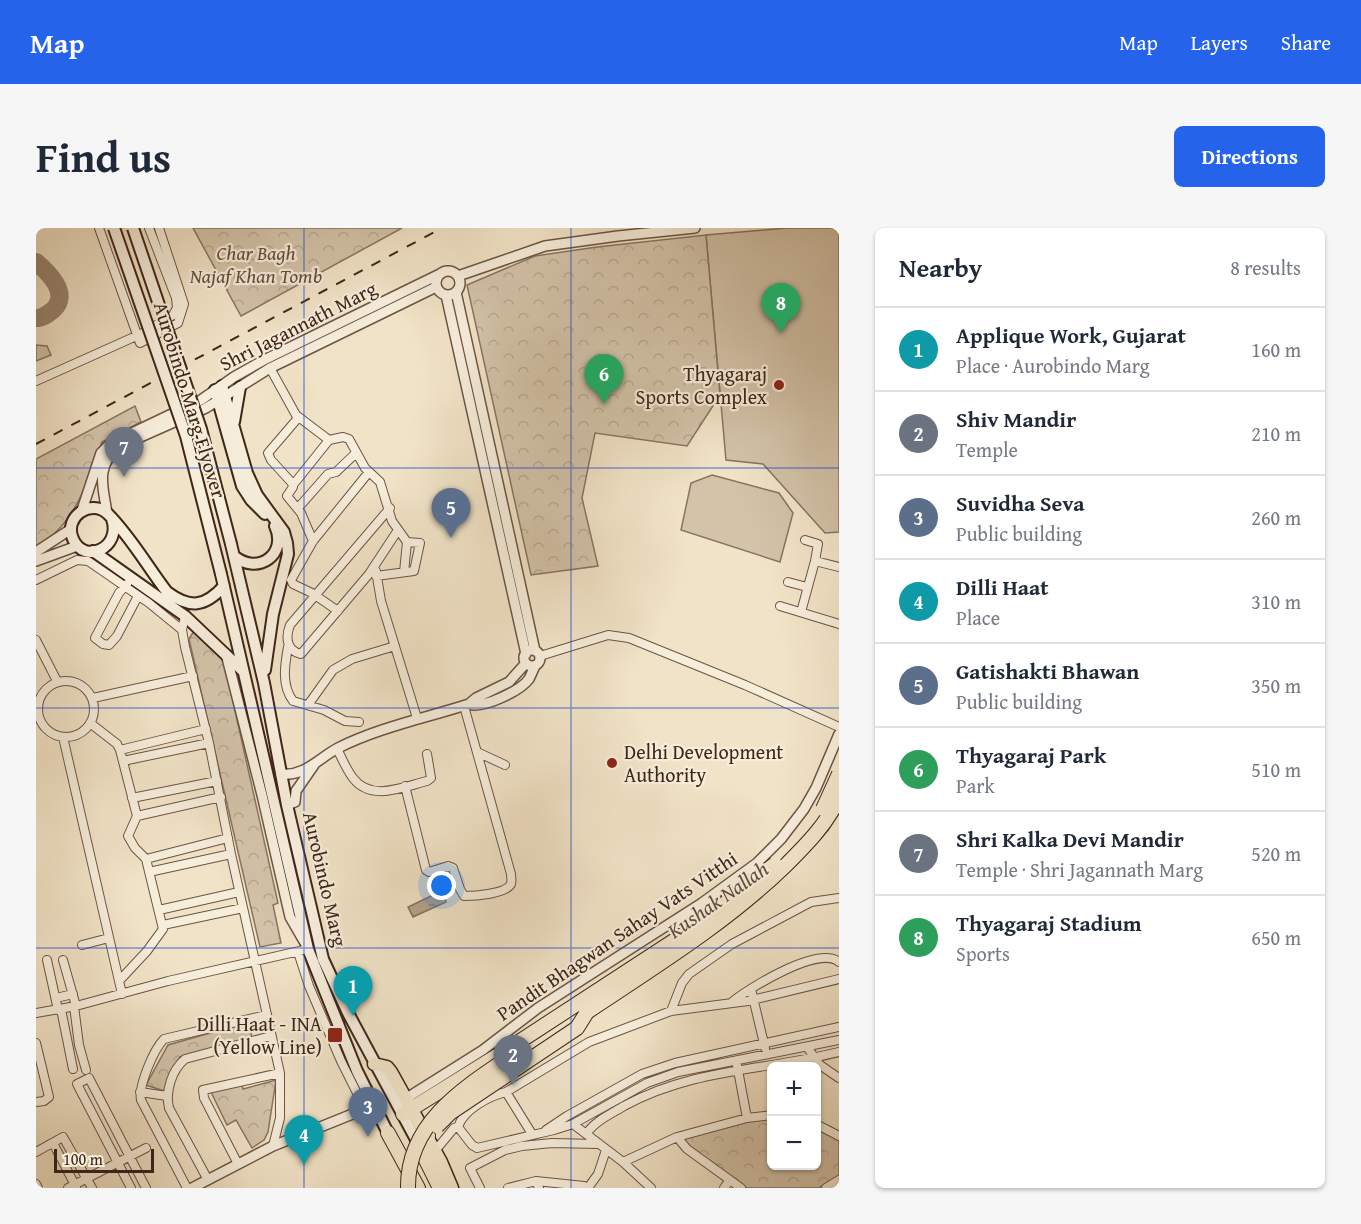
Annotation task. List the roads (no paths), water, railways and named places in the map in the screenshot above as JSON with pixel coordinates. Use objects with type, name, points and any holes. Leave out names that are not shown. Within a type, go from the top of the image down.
[{"type":"highway","points":[[404,1106],[425,1101],[695,927],[772,867],[815,823],[839,774]]},
{"type":"highway","points":[[440,1188],[428,1146],[436,1126],[450,1113],[577,1028],[587,1012],[693,942],[754,896],[821,828],[839,798]]},
{"type":"highway","points":[[409,1188],[409,1167],[420,1138],[428,1124],[443,1107],[460,1092],[551,1029],[583,1000]]},
{"type":"highway","name":"Aurobindo Marg","points":[[388,1133],[418,1188]]},
{"type":"main road","name":"Aurobindo Marg Flyover","points":[[114,228],[186,436],[224,586]]},
{"type":"main road","name":"Aurobindo Marg Flyover","points":[[133,228],[201,429],[234,556]]},
{"type":"main road","points":[[233,426],[240,387]]},
{"type":"main road","points":[[220,394],[233,426],[247,473],[257,495],[284,532],[287,543],[288,554],[273,614],[264,683]]},
{"type":"main road","points":[[220,394],[242,486],[251,500],[275,526],[279,539],[271,558],[259,564],[246,563],[234,556]]},
{"type":"main road","points":[[224,586],[208,601],[189,603],[178,600],[167,592],[119,525],[109,516],[95,508],[82,510],[76,515],[71,529],[72,538],[78,546],[93,552],[129,584],[185,616],[242,670]]},
{"type":"main road","points":[[93,552],[110,543],[114,532],[109,516]]},
{"type":"main road","name":"Aurobindo Marg","points":[[234,556],[264,683],[281,774],[291,804],[323,959],[374,1064]]},
{"type":"main road","points":[[143,593],[157,585],[157,578]]},
{"type":"main road","name":"Aurobindo Marg","points":[[224,586],[303,951],[357,1071],[388,1133]]},
{"type":"main road","points":[[374,1064],[387,1067],[391,1072],[404,1106],[452,1188]]},
{"type":"main road","points":[[388,1133],[391,1146],[409,1188]]},
{"type":"street","points":[[99,228],[139,339]]},
{"type":"street","points":[[139,339],[173,315],[177,308],[176,298],[149,228]]},
{"type":"street","points":[[36,381],[178,323],[184,304],[159,228]]},
{"type":"street","points":[[451,294],[439,291],[436,287],[436,280],[441,273],[449,271],[458,276],[545,246],[667,229],[695,228]]},
{"type":"street","name":"Shri Jagannath Marg","points":[[109,516],[102,469],[113,452],[127,442],[220,394],[264,360],[441,273]]},
{"type":"street","points":[[451,294],[460,285],[458,276]]},
{"type":"street","name":"Shri Jagannath Marg","points":[[82,510],[97,463],[104,448],[111,443],[201,400],[240,387],[270,368],[436,287]]},
{"type":"street","points":[[451,294],[532,658]]},
{"type":"street","points":[[270,368],[297,416],[329,440]]},
{"type":"street","points":[[293,485],[271,460],[268,453],[297,416]]},
{"type":"street","points":[[313,541],[298,508],[287,496],[293,485],[329,440],[346,437],[369,472],[381,482],[392,521],[407,542],[404,572]]},
{"type":"street","points":[[298,508],[328,474],[336,472],[356,453]]},
{"type":"street","points":[[338,611],[291,582],[300,561],[313,541],[369,472]]},
{"type":"street","points":[[359,722],[345,721],[290,697],[284,668],[290,625],[390,508]]},
{"type":"street","points":[[36,552],[71,529]]},
{"type":"street","points":[[288,646],[301,654],[378,563],[398,530]]},
{"type":"street","points":[[801,612],[818,544],[805,540]]},
{"type":"street","points":[[376,576],[414,571],[420,544],[407,542]]},
{"type":"street","points":[[36,561],[78,546]]},
{"type":"street","points":[[36,580],[77,560],[88,561],[129,584],[104,619],[96,638],[103,644],[109,645],[117,636],[143,593],[182,630]]},
{"type":"street","points":[[814,561],[839,567]]},
{"type":"street","points":[[378,563],[376,576],[381,601],[417,718]]},
{"type":"street","points":[[788,582],[807,587]]},
{"type":"street","points":[[780,606],[839,624]]},
{"type":"street","points":[[185,616],[182,630],[221,797],[236,893],[280,1073],[280,1118],[273,1146]]},
{"type":"street","points":[[281,774],[292,774],[314,765],[337,749],[417,718],[466,705],[509,682],[532,658],[608,635],[629,638],[839,727]]},
{"type":"street","points":[[36,640],[57,681]]},
{"type":"street","points":[[308,705],[333,670],[352,659],[395,646]]},
{"type":"street","name":"Aurobindo Marg","points":[[226,654],[269,802],[290,917],[303,951],[309,986],[341,1061],[365,1109]]},
{"type":"street","points":[[93,698],[193,676]]},
{"type":"street","points":[[70,680],[83,685],[93,698],[94,715],[88,728],[80,734],[63,737],[54,735],[45,728],[38,713],[38,703],[42,693],[57,681],[70,680]]},
{"type":"street","points":[[405,786],[426,870],[429,872],[448,866],[453,868],[464,896],[501,891],[511,883],[511,874],[466,705]]},
{"type":"street","points":[[90,723],[117,744],[120,750],[137,816],[128,836],[135,848],[146,859],[163,925],[162,932],[156,940],[118,981]]},
{"type":"street","points":[[36,733],[45,728]]},
{"type":"street","points":[[120,750],[206,729]]},
{"type":"street","points":[[194,732],[197,746]]},
{"type":"street","name":"Pandit Bhagwan Sahay Vats Vitthi","points":[[404,1106],[538,1008],[702,903],[757,863],[781,839],[804,809],[816,788],[839,734]]},
{"type":"street","points":[[63,737],[122,994]]},
{"type":"street","points":[[123,761],[209,743]]},
{"type":"street","points":[[337,749],[353,779],[364,789],[386,792],[428,781],[431,778],[427,754]]},
{"type":"street","points":[[477,752],[505,765]]},
{"type":"street","points":[[291,804],[314,765]]},
{"type":"street","points":[[132,798],[217,781]]},
{"type":"street","points":[[207,783],[211,799]]},
{"type":"street","points":[[137,816],[221,797]]},
{"type":"street","points":[[146,859],[228,838]]},
{"type":"street","points":[[216,841],[221,856]]},
{"type":"street","points":[[149,872],[231,854]]},
{"type":"street","points":[[159,910],[236,893]]},
{"type":"street","points":[[671,1011],[682,983],[689,974],[732,944],[811,902],[839,898]]},
{"type":"street","points":[[163,925],[240,909]]},
{"type":"street","points":[[82,945],[109,938]]},
{"type":"street","points":[[36,1013],[75,1006],[168,981],[303,951]]},
{"type":"street","points":[[730,1003],[751,988],[788,969],[817,958],[830,956],[839,962]]},
{"type":"street","points":[[47,960],[74,1069]]},
{"type":"street","points":[[63,960],[73,994],[79,1045],[86,1070]]},
{"type":"street","points":[[428,1146],[458,1127],[463,1115],[589,1042],[671,1011],[754,1000],[839,979]]},
{"type":"street","points":[[751,988],[768,1054]]},
{"type":"street","points":[[56,998],[73,994]]},
{"type":"street","points":[[187,1188],[141,1100],[140,1092],[154,1056],[164,1039],[266,1015]]},
{"type":"street","points":[[543,1132],[642,1074],[675,1063],[839,1027]]},
{"type":"street","points":[[208,1180],[169,1108],[167,1096],[169,1088],[180,1064],[185,1059],[271,1036]]},
{"type":"street","points":[[458,1127],[477,1148],[573,1124],[647,1083],[678,1072],[839,1040]]},
{"type":"street","points":[[36,1043],[49,1097],[44,1101],[36,1102]]},
{"type":"street","points":[[807,1047],[814,1059],[825,1070],[839,1078]]},
{"type":"street","points":[[587,1133],[602,1119],[650,1092],[682,1081],[814,1059],[839,1052]]},
{"type":"street","points":[[736,1061],[747,1118]]},
{"type":"street","points":[[238,1164],[204,1098],[203,1090],[280,1073]]},
{"type":"street","points":[[131,1188],[77,1084],[89,1078],[146,1188]]},
{"type":"street","points":[[140,1092],[167,1096]]},
{"type":"street","points":[[506,1092],[532,1134]]},
{"type":"street","points":[[192,1188],[273,1146],[365,1109],[369,1094]]},
{"type":"street","points":[[623,1162],[677,1137],[747,1118],[767,1116]]},
{"type":"street","points":[[573,1124],[623,1162],[651,1188]]},
{"type":"street","points":[[821,1127],[839,1136]]},
{"type":"street","points":[[677,1137],[687,1149],[741,1188]]},
{"type":"street","points":[[36,1152],[65,1138],[92,1188]]},
{"type":"street","points":[[53,1143],[73,1187],[146,1148]]},
{"type":"street","points":[[480,1188],[470,1168],[505,1150],[536,1143],[598,1144]]},
{"type":"street","points":[[508,1188],[537,1185],[584,1186],[587,1188],[598,1174],[606,1150]]},
{"type":"street","points":[[724,1188],[730,1180]]},
{"type":"street","points":[[826,1188],[839,1180]]},
{"type":"street","points":[[36,1184],[38,1188]]},
{"type":"water","points":[[437,893],[445,894],[446,902],[413,917],[408,907]]},
{"type":"waterway","name":"Kushak Nallah","points":[[819,840],[839,812]]},
{"type":"railway","points":[[36,444],[442,228]]},
{"type":"place","name":"Thyagaraj Stadium","points":[[781,333]]},
{"type":"place","name":"Thyagaraj Sports Complex","points":[[779,385]]},
{"type":"place","name":"Thyagaraj Park","points":[[604,404]]},
{"type":"place","name":"Shri Kalka Devi Mandir","points":[[124,477]]},
{"type":"place","name":"Gatishakti Bhawan","points":[[451,538]]},
{"type":"place","name":"Delhi Development Authority","points":[[612,763]]},
{"type":"place","name":"Applique Work, Gujarat","points":[[353,1016]]},
{"type":"place","name":"Dilli Haat - INA (Yellow Line)","points":[[335,1035]]},
{"type":"place","name":"Shiv Mandir","points":[[513,1085]]},
{"type":"place","name":"Suvidha Seva","points":[[368,1137]]},
{"type":"place","name":"Dilli Haat","points":[[304,1165]]},
{"type":"park label","name":"Char Bagh Najaf Khan Tomb","points":[[256,264]]}]
